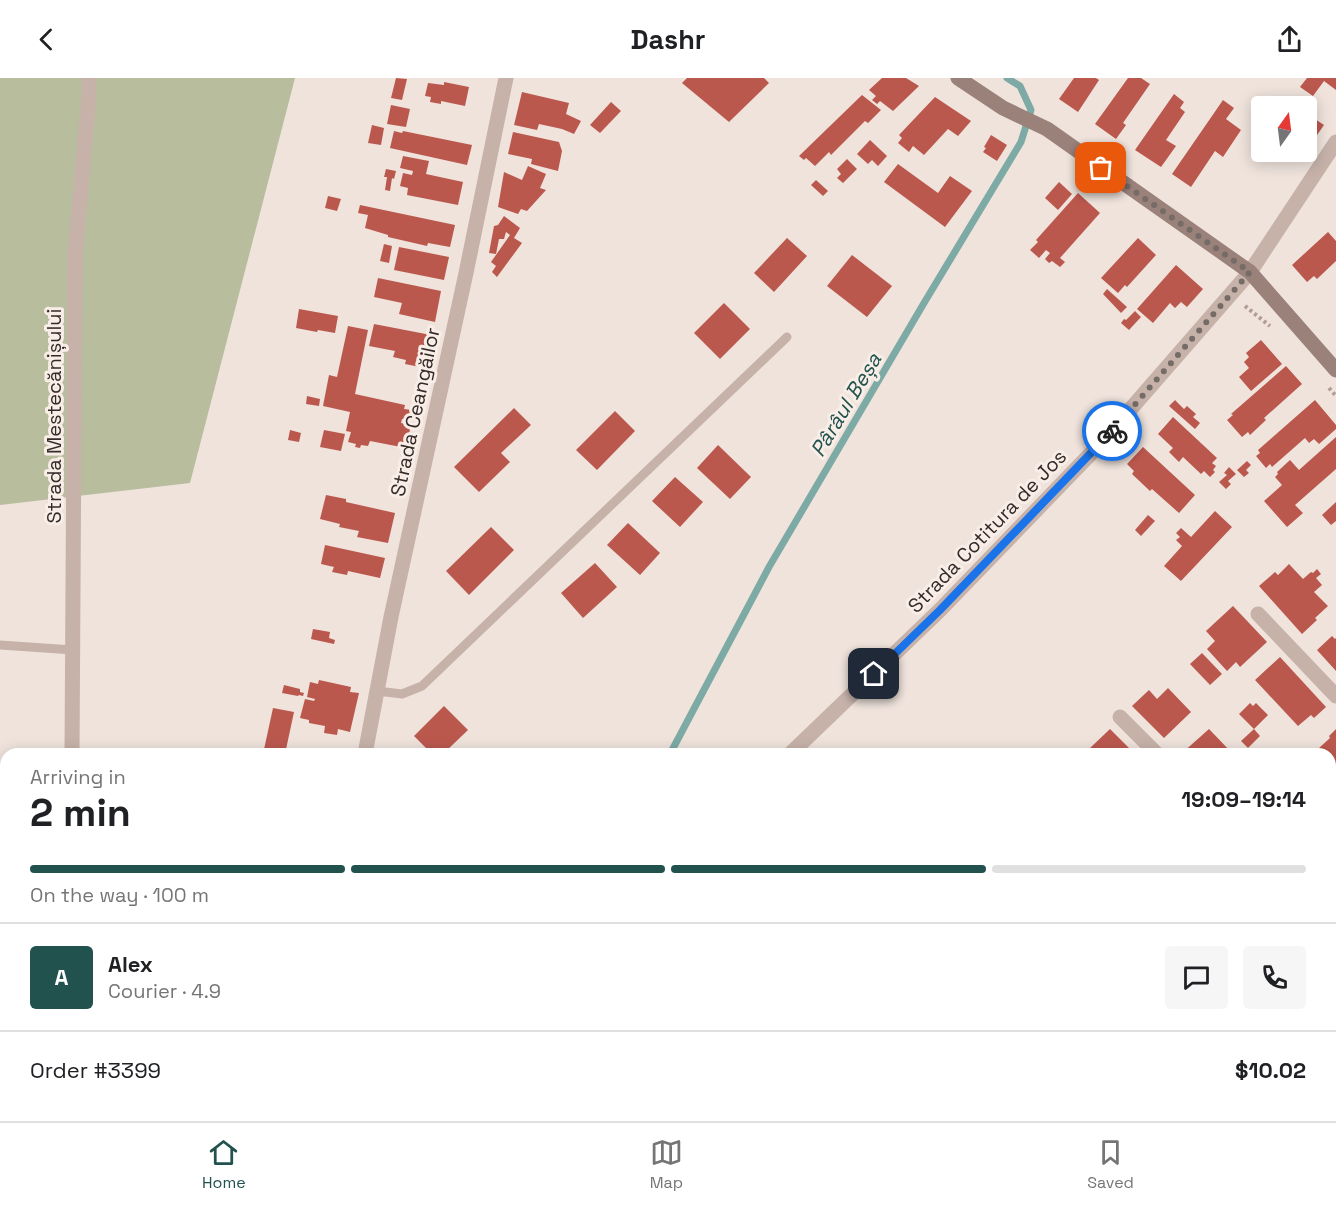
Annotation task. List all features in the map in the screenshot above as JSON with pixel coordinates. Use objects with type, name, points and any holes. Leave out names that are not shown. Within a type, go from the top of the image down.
[{"type":"street","name":"Strada Mestecănișului","points":[[72,748],[75,255],[89,78]]},
{"type":"street","name":"Strada Ceangăilor","points":[[366,748],[391,617],[464,285],[506,78]]},
{"type":"street","points":[[958,78],[1003,108],[1047,129],[1250,272],[1336,370]]},
{"type":"street","name":"Strada Cotitura de Jos","points":[[796,748],[940,610],[1101,443],[1250,272],[1336,141]]},
{"type":"street","points":[[1258,614],[1336,696]]},
{"type":"street","points":[[1120,717],[1151,748]]},
{"type":"lane","points":[[376,691],[402,694],[422,686],[787,337]]},
{"type":"lane","points":[[0,645],[73,650]]},
{"type":"green space","points":[[0,78],[295,78],[190,483],[0,505]]},
{"type":"building","points":[[396,78],[407,79],[402,100],[391,98]]},
{"type":"building","points":[[687,78],[764,78],[769,83],[729,122],[682,83]]},
{"type":"building","points":[[882,78],[906,78],[919,86],[893,111],[880,101],[877,104],[872,100],[876,96],[869,90]]},
{"type":"building","points":[[1074,78],[1099,80],[1078,112],[1059,99]]},
{"type":"building","points":[[1128,78],[1141,78],[1150,84],[1123,123],[1126,125],[1116,139],[1095,124]]},
{"type":"building","points":[[1307,78],[1336,78],[1336,90],[1324,81],[1313,96],[1300,87]]},
{"type":"building","points":[[444,82],[469,87],[465,106],[441,101],[441,104],[430,102],[431,97],[425,96],[428,83],[444,85]]},
{"type":"building","points":[[522,92],[569,103],[566,114],[581,121],[574,134],[539,124],[537,130],[514,125]]},
{"type":"building","points":[[1174,94],[1184,102],[1180,108],[1185,112],[1166,140],[1176,146],[1161,167],[1135,150]]},
{"type":"building","points":[[862,95],[881,110],[868,123],[865,121],[831,155],[829,152],[815,166],[806,158],[804,160],[799,156]]},
{"type":"building","points":[[935,97],[971,121],[958,136],[948,129],[924,155],[913,146],[909,152],[898,143],[902,138],[899,135]]},
{"type":"building","points":[[1223,100],[1234,108],[1226,119],[1241,130],[1223,157],[1215,151],[1191,187],[1172,174]]},
{"type":"building","points":[[611,102],[621,111],[600,133],[590,125]]},
{"type":"building","points":[[391,105],[410,109],[406,127],[387,124]]},
{"type":"building","points":[[1317,120],[1324,125],[1317,135]]},
{"type":"building","points":[[372,125],[384,128],[381,145],[368,143]]},
{"type":"building","points":[[394,131],[472,145],[467,165],[390,148]]},
{"type":"building","points":[[513,132],[559,142],[562,151],[558,171],[531,164],[532,159],[508,154]]},
{"type":"building","points":[[991,135],[1007,145],[997,161],[983,152]]},
{"type":"building","points":[[870,140],[887,156],[878,166],[872,160],[868,164],[857,154]]},
{"type":"building","points":[[403,156],[429,161],[426,174],[463,182],[458,205],[407,195],[408,188],[400,186],[403,173],[412,175],[413,171],[400,168]]},
{"type":"building","points":[[847,159],[857,169],[843,183],[837,178],[841,174],[837,169]]},
{"type":"building","points":[[898,164],[938,193],[950,176],[972,191],[945,227],[884,182]]},
{"type":"building","points":[[528,166],[546,174],[540,188],[546,190],[527,211],[521,209],[518,214],[498,207],[504,172],[522,180]]},
{"type":"building","points":[[386,169],[396,171],[394,179],[392,178],[390,191],[385,190]]},
{"type":"building","points":[[816,180],[828,191],[823,196],[811,185]]},
{"type":"building","points":[[1059,182],[1072,194],[1058,210],[1045,198]]},
{"type":"building","points":[[1078,193],[1100,213],[1060,258],[1065,262],[1060,267],[1045,259],[1050,253],[1046,250],[1039,258],[1030,250],[1038,242],[1036,240]]},
{"type":"building","points":[[328,196],[341,199],[337,211],[325,208]]},
{"type":"building","points":[[360,205],[455,225],[450,247],[428,243],[427,246],[388,237],[388,235],[365,228],[368,215],[358,213]]},
{"type":"building","points":[[504,216],[520,228],[514,238],[522,243],[497,277],[492,272],[496,266],[491,262],[510,235],[506,232],[504,239],[499,239],[496,254],[489,253],[494,226],[498,225]]},
{"type":"building","points":[[1328,232],[1336,241],[1336,261],[1317,279],[1314,276],[1307,282],[1292,265]]},
{"type":"building","points":[[787,238],[807,256],[774,292],[754,273]]},
{"type":"building","points":[[1138,238],[1156,255],[1127,287],[1125,285],[1118,293],[1101,278]]},
{"type":"building","points":[[384,244],[392,246],[389,263],[380,261]]},
{"type":"building","points":[[399,247],[449,257],[444,280],[394,270]]},
{"type":"building","points":[[852,255],[892,286],[867,317],[827,286]]},
{"type":"building","points":[[1176,265],[1203,289],[1187,307],[1181,302],[1175,308],[1170,303],[1153,323],[1137,309]]},
{"type":"building","points":[[378,278],[441,291],[435,322],[399,314],[402,303],[374,297]]},
{"type":"building","points":[[1107,289],[1127,307],[1121,313],[1103,294]]},
{"type":"building","points":[[724,303],[750,329],[720,359],[694,333]]},
{"type":"building","points":[[299,309],[338,316],[335,333],[296,328]]},
{"type":"building","points":[[1135,311],[1141,317],[1129,330],[1121,323]]},
{"type":"building","points":[[374,324],[431,335],[425,368],[405,364],[406,360],[393,357],[395,351],[369,346]]},
{"type":"building","points":[[348,326],[368,330],[355,394],[405,405],[404,409],[412,410],[410,420],[402,419],[401,423],[411,425],[406,448],[370,441],[368,446],[355,447],[356,444],[348,442],[351,432],[346,431],[350,412],[323,406],[329,375],[337,377]]},
{"type":"building","points":[[1261,340],[1282,364],[1251,391],[1239,377],[1249,368],[1244,362],[1249,357],[1246,353]]},
{"type":"building","points":[[1286,366],[1302,384],[1264,418],[1266,420],[1250,435],[1248,432],[1242,437],[1227,420]]},
{"type":"building","points":[[307,396],[320,399],[319,406],[306,404]]},
{"type":"building","points":[[1175,400],[1184,409],[1187,406],[1196,414],[1193,417],[1200,423],[1195,429],[1169,406]]},
{"type":"building","points":[[1315,400],[1336,425],[1336,429],[1319,444],[1314,439],[1309,443],[1305,438],[1272,467],[1270,464],[1266,468],[1256,456],[1260,453],[1258,450]]},
{"type":"building","points":[[514,408],[531,425],[501,453],[510,462],[479,492],[454,467]]},
{"type":"building","points":[[615,411],[635,431],[597,470],[576,450]]},
{"type":"building","points":[[1173,417],[1217,458],[1212,463],[1216,466],[1213,470],[1215,472],[1210,477],[1204,471],[1201,474],[1183,457],[1179,462],[1169,452],[1173,448],[1158,434]]},
{"type":"building","points":[[290,430],[301,433],[299,442],[288,440]]},
{"type":"building","points":[[324,430],[345,434],[341,451],[320,447]]},
{"type":"building","points":[[1336,437],[1336,469],[1295,505],[1303,513],[1287,527],[1264,501],[1282,485],[1275,477],[1277,472],[1290,460],[1299,470]]},
{"type":"building","points":[[718,445],[751,477],[730,499],[697,468]]},
{"type":"building","points":[[1143,447],[1195,495],[1179,513],[1132,474],[1134,471],[1127,464]]},
{"type":"building","points":[[1247,461],[1251,465],[1246,470],[1249,473],[1244,477],[1237,470]]},
{"type":"building","points":[[1229,467],[1236,474],[1228,481],[1231,484],[1226,489],[1219,482],[1227,475],[1224,473]]},
{"type":"building","points":[[675,477],[703,502],[680,527],[652,501]]},
{"type":"building","points":[[326,495],[395,513],[388,543],[357,537],[359,531],[339,527],[340,524],[320,519]]},
{"type":"building","points":[[1336,502],[1336,521],[1331,525],[1322,515]]},
{"type":"building","points":[[1215,511],[1232,527],[1181,581],[1164,566],[1182,546],[1176,540],[1180,537],[1176,533],[1181,528],[1191,537]]},
{"type":"building","points":[[1148,515],[1155,521],[1141,536],[1135,530]]},
{"type":"building","points":[[628,523],[660,553],[640,575],[607,545]]},
{"type":"building","points":[[491,527],[514,550],[469,595],[446,571]]},
{"type":"building","points":[[325,545],[385,558],[380,578],[348,571],[347,575],[332,572],[334,567],[321,564]]},
{"type":"building","points":[[595,563],[617,587],[583,618],[561,593]]},
{"type":"building","points":[[1289,564],[1303,579],[1317,569],[1321,574],[1316,578],[1322,585],[1314,592],[1328,606],[1302,634],[1259,586],[1275,572],[1278,575]]},
{"type":"building","points":[[1233,606],[1267,642],[1240,667],[1236,662],[1227,671],[1207,649],[1215,641],[1206,631]]},
{"type":"building","points":[[313,629],[330,632],[329,638],[335,640],[334,644],[311,639]]},
{"type":"building","points":[[1332,636],[1336,638],[1336,671],[1317,650]]},
{"type":"building","points":[[1202,653],[1222,674],[1210,685],[1190,664]]},
{"type":"building","points":[[1280,657],[1326,707],[1314,718],[1311,715],[1298,726],[1255,680]]},
{"type":"building","points":[[319,680],[351,687],[350,692],[359,693],[350,732],[338,729],[337,735],[324,733],[325,726],[309,723],[309,720],[300,718],[305,699],[314,701],[315,699],[307,697],[310,682],[318,684]]},
{"type":"building","points":[[284,685],[300,689],[300,692],[304,693],[303,696],[282,693]]},
{"type":"building","points":[[1168,688],[1191,712],[1164,738],[1132,706],[1149,690],[1157,699]]},
{"type":"building","points":[[1250,703],[1253,706],[1256,703],[1268,715],[1254,729],[1239,714]]},
{"type":"building","points":[[444,706],[468,730],[449,748],[426,748],[414,736]]},
{"type":"building","points":[[273,708],[294,712],[286,748],[264,748]]},
{"type":"building","points":[[1110,729],[1129,748],[1090,748]]},
{"type":"building","points":[[1209,729],[1227,748],[1188,748]]},
{"type":"building","points":[[1254,729],[1260,736],[1248,748],[1241,741]]},
{"type":"building","points":[[1336,729],[1336,748],[1319,748],[1330,738],[1329,736]]},
{"type":"waterway","name":"Pârâul Beșa","points":[[673,748],[769,567],[1021,142],[1031,110],[1020,86],[1007,78]]},
{"type":"way so far","points":[[1101,168],[1250,272],[1112,431]]},
{"type":"route","points":[[874,674],[940,610],[1112,431]]}]
